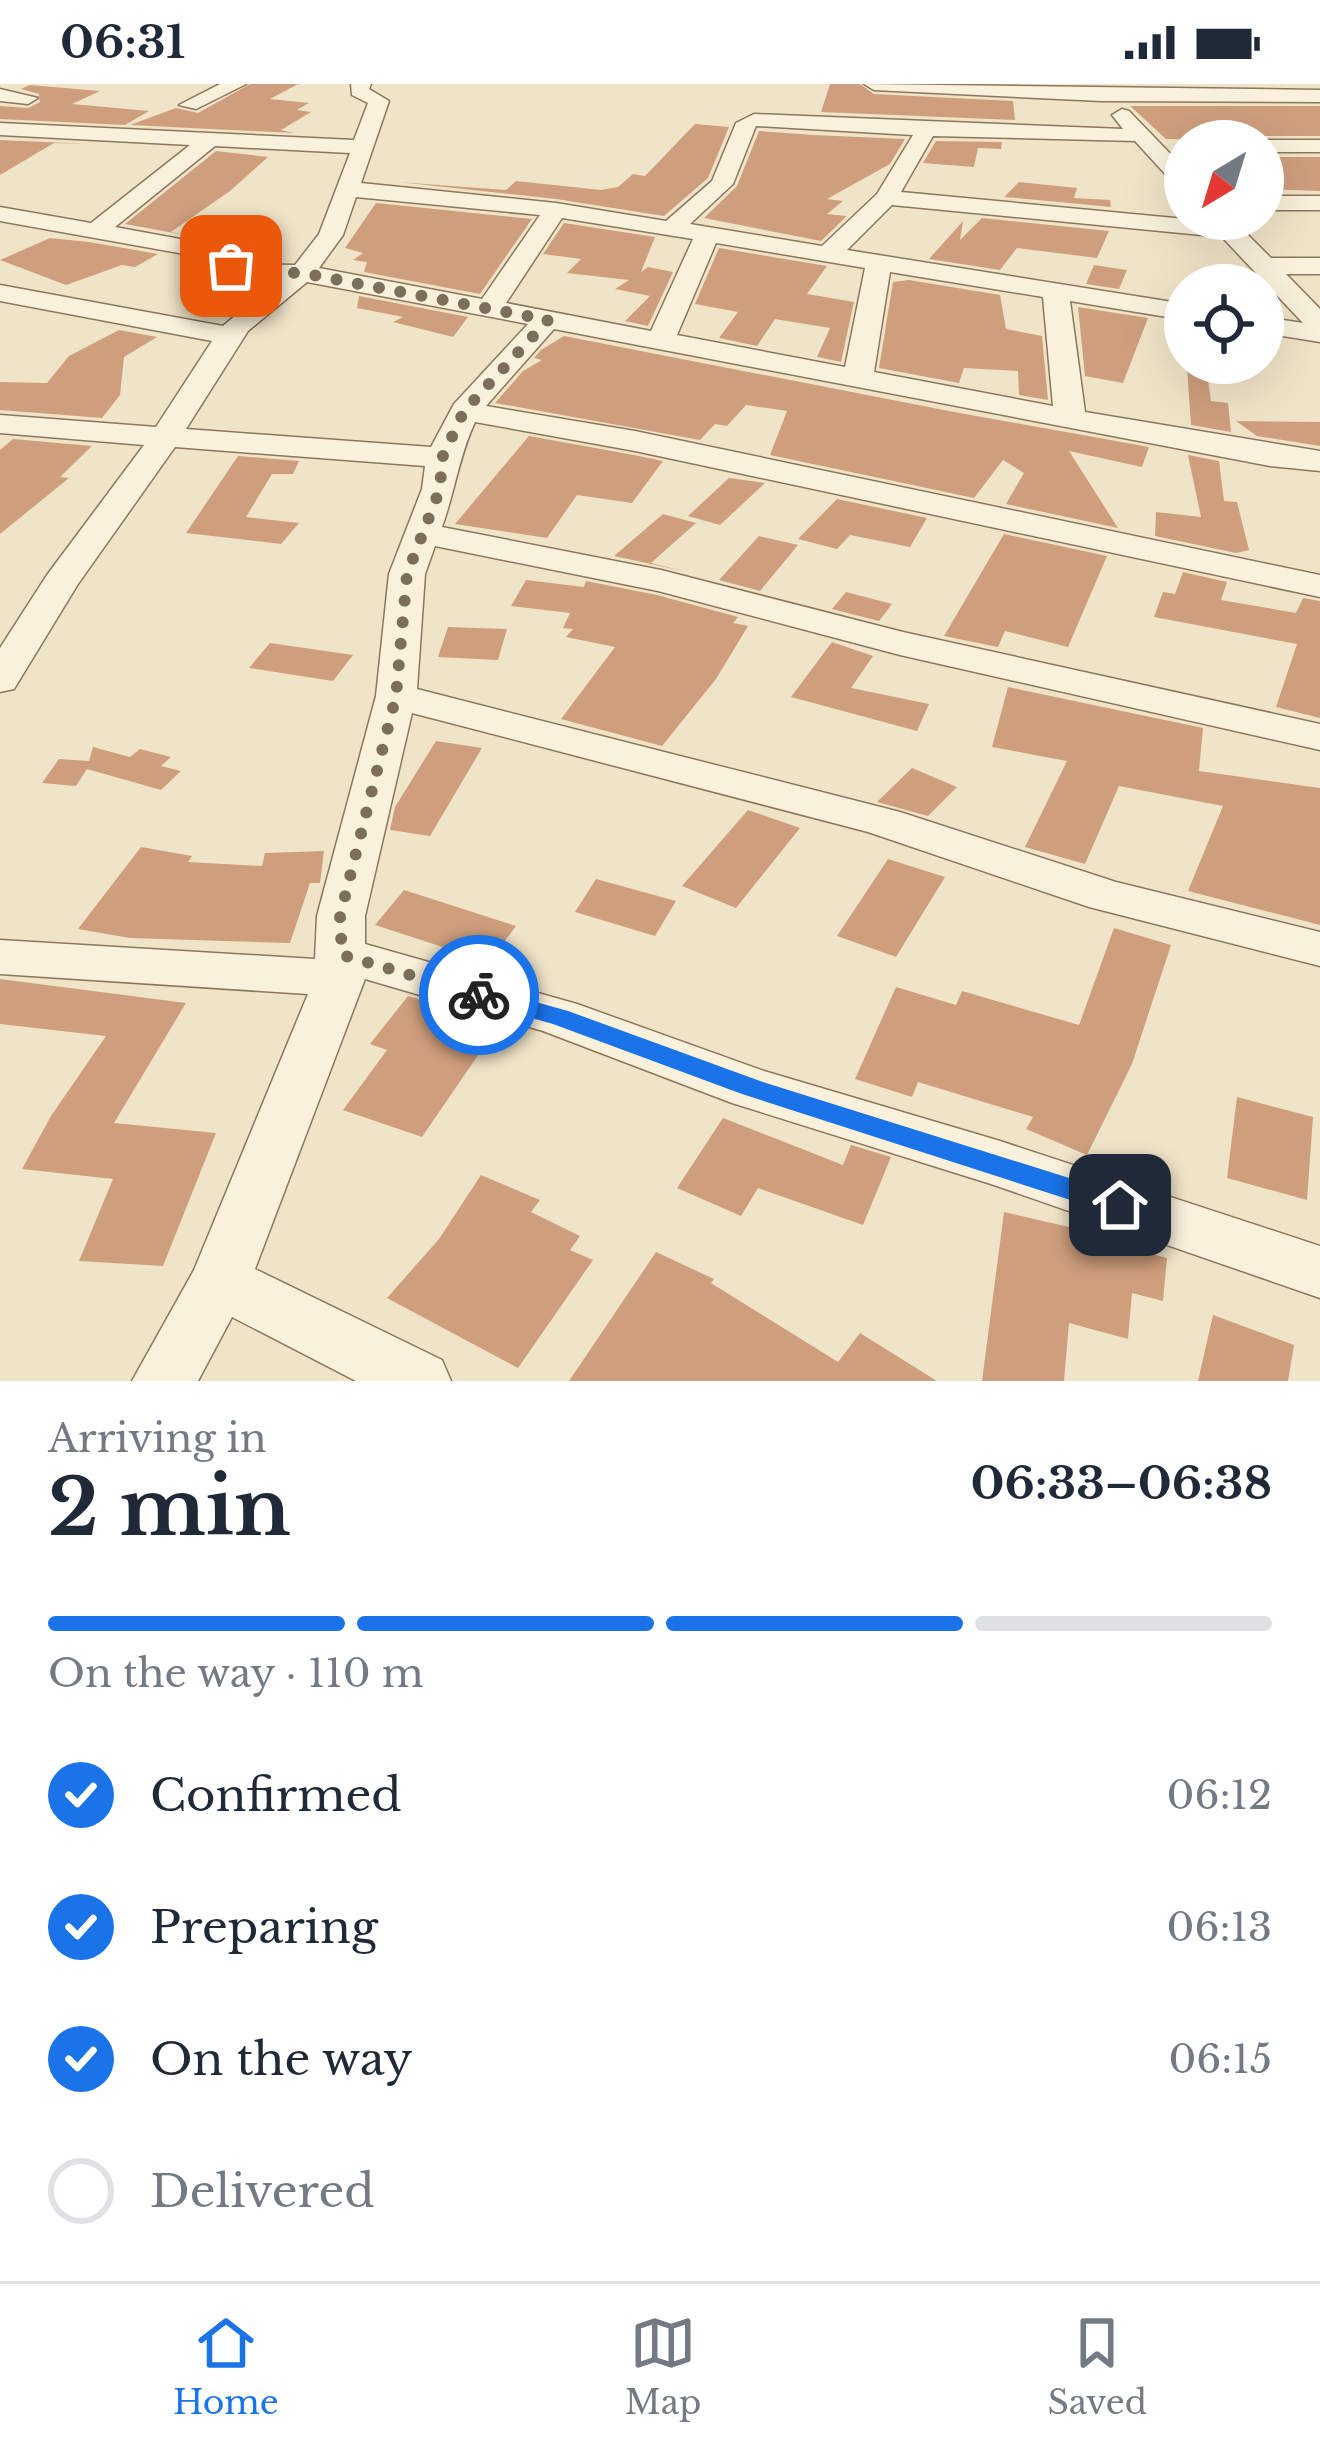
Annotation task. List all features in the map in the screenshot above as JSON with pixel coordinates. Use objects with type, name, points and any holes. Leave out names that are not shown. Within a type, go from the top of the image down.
[{"type":"street","points":[[189,105],[236,84]]},
{"type":"street","points":[[874,84],[1320,96]]},
{"type":"street","points":[[1097,89],[1164,160]]},
{"type":"street","points":[[0,95],[28,98]]},
{"type":"street","points":[[0,129],[211,139],[379,101],[331,235],[302,273],[230,336],[166,437],[60,583],[0,680]]},
{"type":"street","points":[[671,229],[722,184],[746,123],[759,110],[926,130],[1164,143]]},
{"type":"street","points":[[340,111],[361,147]]},
{"type":"street","points":[[828,254],[886,198],[926,130]]},
{"type":"street","points":[[94,232],[211,139]]},
{"type":"street","points":[[1284,146],[1320,146]]},
{"type":"street","points":[[349,189],[556,210],[1164,309]]},
{"type":"street","points":[[886,198],[1164,220]]},
{"type":"street","points":[[1284,203],[1320,203]]},
{"type":"street","points":[[489,308],[556,210]]},
{"type":"street","points":[[0,214],[208,251],[240,272],[302,273],[1270,456],[1320,461]]},
{"type":"street","points":[[660,341],[707,235]]},
{"type":"street","points":[[1239,240],[1264,264]]},
{"type":"street","points":[[858,378],[879,263]]},
{"type":"street","points":[[1284,266],[1320,266]]},
{"type":"street","points":[[1284,287],[1320,329]]},
{"type":"street","points":[[1056,292],[1070,419]]},
{"type":"street","points":[[0,293],[230,336]]},
{"type":"street","points":[[164,1381],[220,1281],[341,966],[340,916],[396,696],[407,574],[440,489],[442,458],[464,411],[548,320]]},
{"type":"street","points":[[1284,326],[1320,329]]},
{"type":"street","points":[[464,411],[635,441],[1320,586]]},
{"type":"street","points":[[0,424],[442,458]]},
{"type":"street","points":[[422,533],[661,581],[900,643],[1320,736]]},
{"type":"street","points":[[396,696],[884,821],[1106,896],[1320,949]]},
{"type":"street","points":[[0,957],[341,966],[559,1017],[751,1088],[1000,1164],[1320,1272]]},
{"type":"street","points":[[220,1281],[419,1381]]},
{"type":"building","points":[[250,84],[298,84],[270,99],[309,103],[297,110],[311,112],[281,130],[294,133],[130,125],[176,108],[198,113]]},
{"type":"building","points":[[830,84],[860,84],[874,94],[1013,101],[1015,120],[821,112]]},
{"type":"building","points":[[30,85],[100,91],[72,104],[149,111],[125,125],[0,119],[0,106],[28,108],[40,102],[39,94],[21,89]]},
{"type":"building","points":[[1130,106],[1320,106],[1320,136],[1284,136],[1284,120],[1164,120],[1164,137]]},
{"type":"building","points":[[695,124],[729,127],[708,178],[664,216],[398,182],[506,190],[516,181],[601,190],[618,187],[633,174],[645,176]]},
{"type":"building","points":[[759,131],[905,139],[890,164],[827,199],[843,201],[827,214],[847,216],[821,241],[704,218],[737,186]]},
{"type":"building","points":[[0,140],[91,144],[54,143],[0,175]]},
{"type":"building","points":[[936,141],[1002,142],[1001,149],[978,148],[974,167],[923,163]]},
{"type":"building","points":[[216,151],[268,157],[230,191],[171,232],[190,236],[125,224]]},
{"type":"building","points":[[1284,157],[1320,157],[1320,191],[1284,190]]},
{"type":"building","points":[[1019,182],[1077,188],[1074,198],[1110,200],[1111,207],[1004,197]]},
{"type":"building","points":[[376,203],[532,219],[480,294],[364,272],[367,262],[353,260],[363,253],[345,248]]},
{"type":"building","points":[[982,218],[1109,231],[1097,258],[1017,248],[1000,270],[929,259],[963,221],[960,240]]},
{"type":"building","points":[[564,223],[655,237],[641,272],[648,267],[673,272],[648,326],[625,321],[650,296],[615,289],[629,280],[567,273],[581,259],[543,254]]},
{"type":"building","points":[[50,238],[158,254],[135,267],[122,265],[66,285],[0,260]]},
{"type":"building","points":[[719,248],[827,266],[807,294],[854,302],[841,362],[817,357],[830,328],[775,319],[757,346],[719,338],[738,312],[695,304]]},
{"type":"building","points":[[1094,265],[1127,270],[1119,289],[1086,284]]},
{"type":"building","points":[[909,280],[1000,295],[1006,329],[1042,336],[1048,400],[1019,395],[1018,371],[964,368],[959,383],[879,368],[893,282]]},
{"type":"building","points":[[359,296],[468,317],[453,337],[393,322],[403,317],[357,308]]},
{"type":"building","points":[[1078,307],[1148,318],[1123,383],[1085,376]]},
{"type":"building","points":[[119,330],[157,337],[124,357],[120,395],[102,418],[0,410],[0,382],[47,383],[69,356]]},
{"type":"building","points":[[564,336],[1149,447],[1142,467],[1069,451],[1118,528],[1006,504],[1024,473],[1003,460],[974,498],[770,455],[787,411],[746,405],[727,426],[715,424],[700,440],[495,403],[523,371],[542,360],[534,358],[541,350]]},
{"type":"building","points":[[1188,384],[1209,384],[1211,401],[1228,403],[1231,432],[1191,425]]},
{"type":"building","points":[[1236,421],[1320,422],[1320,446],[1257,436]]},
{"type":"building","points":[[529,436],[663,461],[632,503],[577,495],[547,538],[455,524]]},
{"type":"building","points":[[13,439],[92,446],[60,477],[69,478],[0,534],[0,450]]},
{"type":"building","points":[[1188,455],[1219,461],[1224,501],[1237,502],[1249,550],[1236,553],[1155,536],[1156,512],[1201,517]]},
{"type":"building","points":[[238,456],[299,461],[293,474],[272,474],[246,517],[299,523],[281,544],[186,533]]},
{"type":"building","points":[[729,478],[765,483],[720,525],[688,516]]},
{"type":"building","points":[[837,499],[927,518],[910,547],[850,535],[837,549],[798,539]]},
{"type":"building","points":[[663,514],[696,523],[651,563],[683,571],[614,556]]},
{"type":"building","points":[[1004,534],[1107,556],[1068,647],[1005,631],[998,647],[944,636]]},
{"type":"building","points":[[759,536],[798,545],[760,591],[719,580]]},
{"type":"building","points":[[1183,572],[1227,582],[1221,600],[1296,613],[1303,598],[1320,601],[1320,718],[1276,707],[1297,644],[1154,617],[1163,592],[1175,594]]},
{"type":"building","points":[[526,580],[584,587],[586,581],[657,595],[738,617],[733,623],[748,626],[716,679],[662,746],[561,719],[615,647],[566,637],[573,629],[563,628],[570,613],[511,606]]},
{"type":"building","points":[[846,592],[892,604],[879,621],[832,609]]},
{"type":"building","points":[[448,627],[507,629],[498,660],[438,657]]},
{"type":"building","points":[[832,642],[873,656],[851,688],[929,704],[917,731],[791,697]]},
{"type":"building","points":[[270,643],[353,655],[333,681],[249,668]]},
{"type":"building","points":[[1008,687],[1203,728],[1199,771],[1320,788],[1320,925],[1188,891],[1223,806],[1119,786],[1085,864],[1025,847],[1067,761],[992,747]]},
{"type":"building","points":[[436,741],[482,748],[430,836],[390,830],[395,807]]},
{"type":"building","points":[[93,747],[130,757],[140,749],[171,757],[161,766],[181,771],[161,790],[87,769],[76,786],[42,783],[59,759],[89,761]]},
{"type":"building","points":[[912,768],[957,787],[928,816],[877,802]]},
{"type":"building","points":[[748,810],[800,828],[736,908],[682,886]]},
{"type":"building","points":[[141,847],[192,856],[188,862],[262,866],[265,853],[324,851],[320,883],[310,883],[290,943],[130,938],[78,929]]},
{"type":"building","points":[[888,859],[945,877],[896,957],[837,936]]},
{"type":"building","points":[[596,879],[676,901],[655,936],[575,912]]},
{"type":"building","points":[[404,890],[516,926],[489,962],[375,925]]},
{"type":"building","points":[[1114,928],[1171,945],[1132,1064],[1087,1155],[1026,1129],[1033,1117],[918,1082],[912,1097],[855,1079],[896,987],[956,1005],[962,991],[1079,1025]]},
{"type":"building","points":[[0,979],[186,1003],[114,1123],[216,1133],[163,1266],[79,1261],[113,1179],[22,1169],[51,1116],[106,1036],[0,1024]]},
{"type":"building","points":[[408,996],[500,1023],[422,1137],[343,1110],[387,1050],[370,1044]]},
{"type":"building","points":[[1237,1097],[1313,1117],[1307,1200],[1227,1178]]},
{"type":"building","points":[[723,1118],[843,1165],[851,1145],[891,1157],[863,1225],[758,1188],[741,1216],[677,1188]]},
{"type":"building","points":[[481,1175],[540,1200],[531,1212],[580,1236],[570,1250],[593,1260],[518,1368],[387,1298],[439,1239]]},
{"type":"building","points":[[1004,1212],[1099,1234],[1101,1227],[1127,1236],[1124,1247],[1167,1258],[1163,1301],[1132,1293],[1128,1339],[1069,1323],[1064,1381],[982,1381]]},
{"type":"building","points":[[656,1252],[714,1279],[711,1283],[838,1362],[860,1333],[937,1381],[569,1381]]},
{"type":"building","points":[[1213,1315],[1294,1345],[1288,1381],[1198,1381]]},
{"type":"way so far","points":[[231,266],[259,275],[302,273],[548,320],[464,411],[442,458],[440,489],[407,574],[396,696],[340,916],[342,955],[479,995]]},
{"type":"route","points":[[479,995],[559,1017],[751,1088],[1120,1205]]}]
